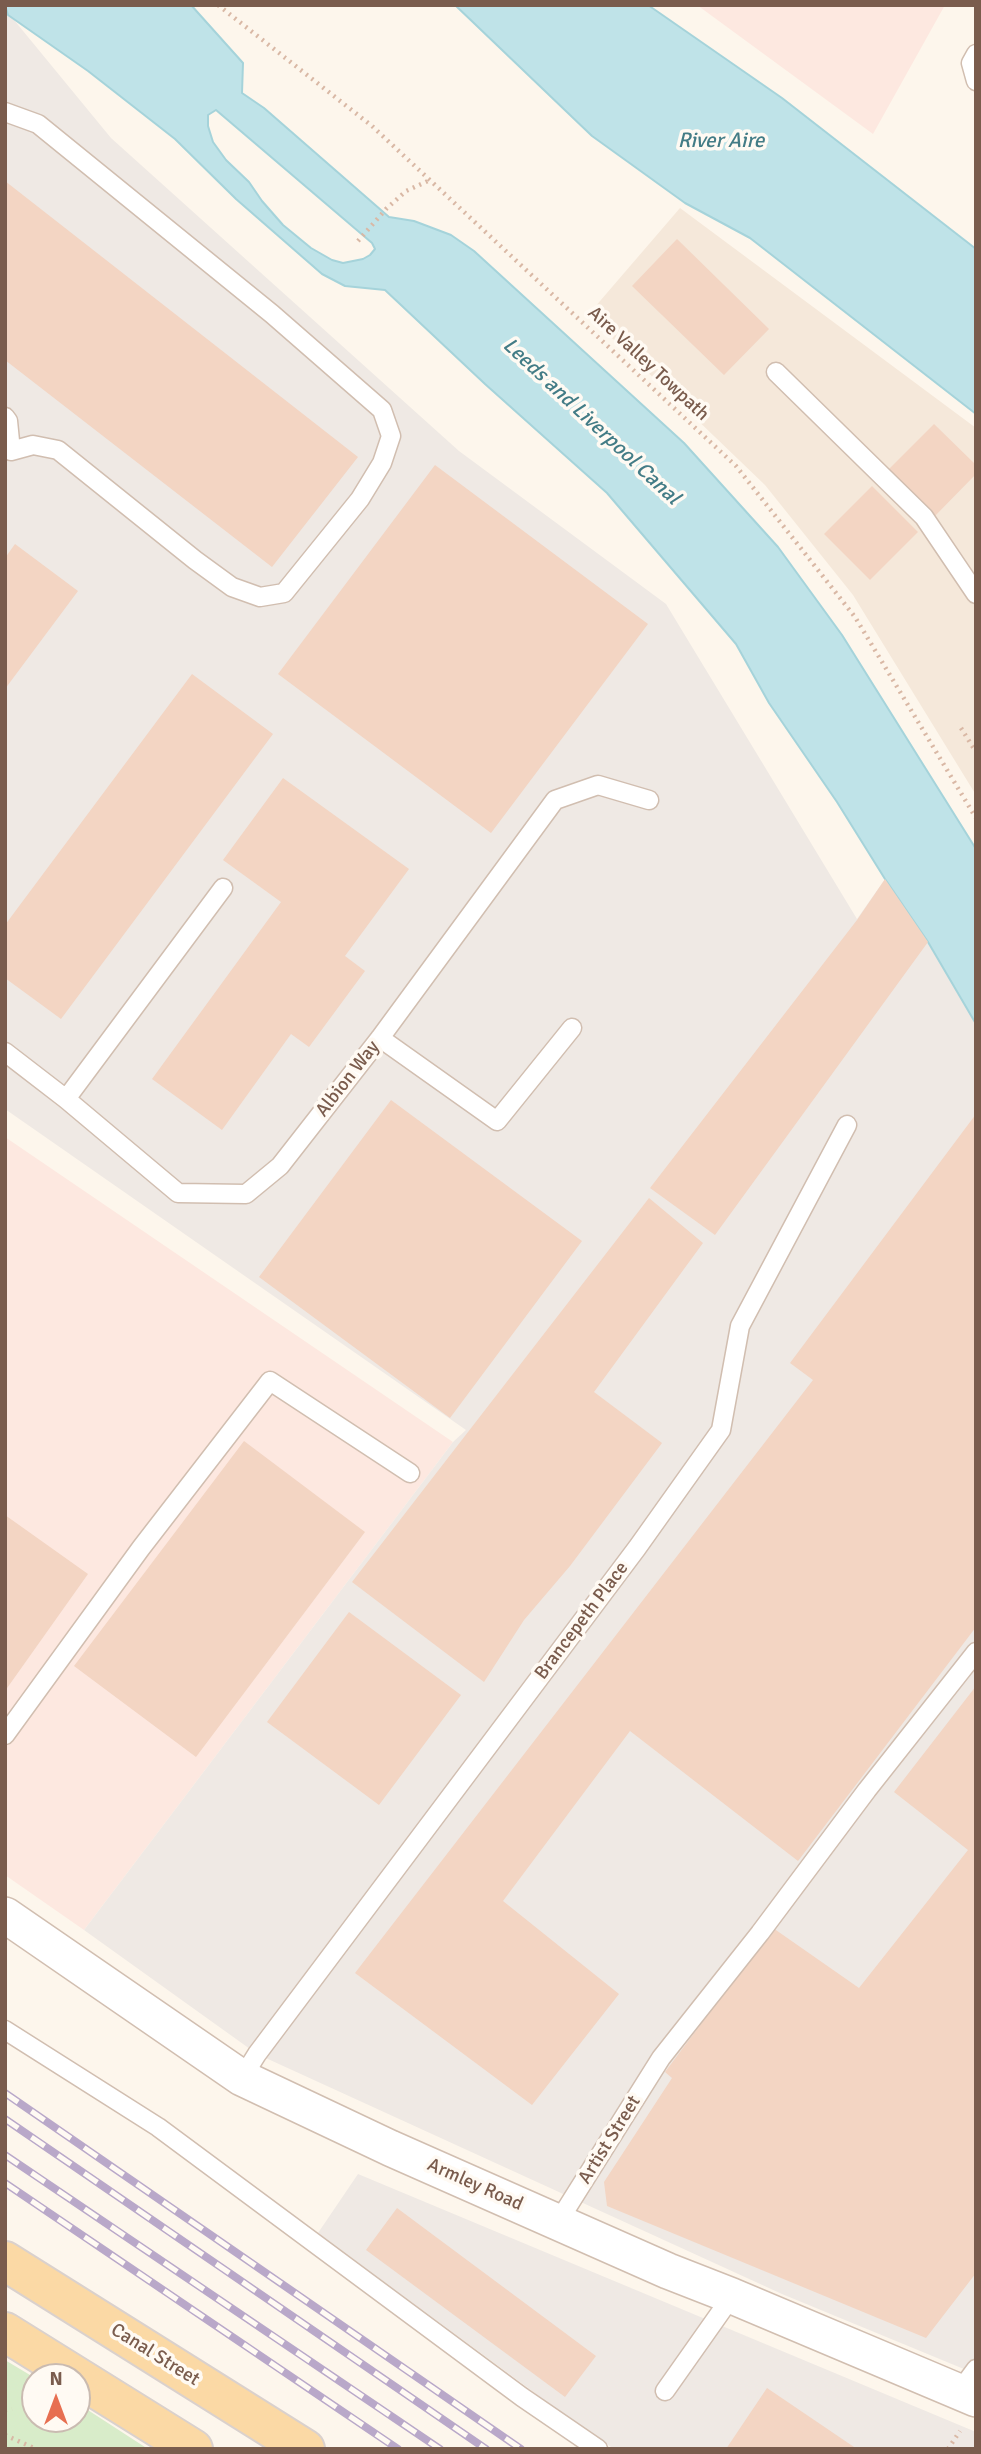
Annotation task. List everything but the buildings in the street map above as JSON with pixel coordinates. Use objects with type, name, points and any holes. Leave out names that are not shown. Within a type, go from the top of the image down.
[{"type":"main road","name":"Canal Street","points":[[5,2261],[305,2449]]},
{"type":"main road","points":[[5,2332],[193,2449]]},
{"type":"street","name":"Armley Road","points":[[5,1915],[242,2078],[390,2148],[668,2271],[970,2387]]},
{"type":"lane","points":[[976,54],[971,63],[976,81]]},
{"type":"lane","points":[[5,112],[38,124],[272,314],[383,410],[391,436],[383,463],[360,499],[285,593],[260,597],[233,587],[195,560],[58,450],[33,445],[8,454],[8,421],[5,417]]},
{"type":"lane","points":[[776,372],[924,517],[976,594]]},
{"type":"lane","name":"Albion Way","points":[[5,1052],[66,1099],[178,1193],[246,1194],[280,1166],[380,1038],[555,800],[597,785],[649,800]]},
{"type":"lane","points":[[66,1099],[223,888]]},
{"type":"lane","points":[[380,1038],[497,1121],[572,1028]]},
{"type":"lane","name":"Brancepeth Place","points":[[242,2078],[257,2054],[637,1548],[721,1430],[740,1326],[847,1125]]},
{"type":"lane","points":[[5,1735],[141,1548],[270,1381],[410,1473]]},
{"type":"lane","name":"Artist Street","points":[[558,2222],[661,2058],[976,1651]]},
{"type":"lane","points":[[5,2031],[158,2127],[511,2389],[597,2449]]},
{"type":"lane","points":[[664,2391],[732,2295]]},
{"type":"path","name":"Aire Valley Towpath","points":[[218,5],[372,125],[736,466],[855,617],[976,818]]},
{"type":"path","points":[[358,242],[386,209],[406,191],[430,180]]},
{"type":"path","points":[[961,728],[976,752]]},
{"type":"path","points":[[5,2410],[12,2409]]},
{"type":"path","points":[[5,2435],[36,2449]]},
{"type":"shaded area","points":[[697,5],[945,5],[873,134]]},
{"type":"shaded area","points":[[5,9],[111,138],[459,451],[666,604],[857,919],[885,879],[928,942],[976,1024],[976,2374],[782,2294],[257,2054],[84,1930],[453,1442],[466,1430],[5,1109]]},
{"type":"shaded area","points":[[680,208],[976,428],[976,795],[853,595],[765,485],[588,315]]},
{"type":"shaded area","points":[[5,1137],[453,1442],[84,1930],[5,1875]]},
{"type":"shaded area","points":[[358,2174],[976,2432],[976,2449],[614,2449],[318,2233]]},
{"type":"green space","points":[[5,2360],[21,2370],[21,2433],[91,2433],[91,2412],[148,2449],[5,2449]]},
{"type":"water","name":"Leeds and Liverpool Canal","points":[[5,5],[191,5],[243,63],[242,93],[264,108],[389,217],[414,221],[451,235],[474,251],[684,443],[778,547],[842,635],[976,849],[976,1024],[928,942],[769,703],[736,644],[607,493],[385,290],[345,286],[322,274],[236,199],[175,139],[88,71],[8,15]],"holes":[[[216,110],[372,243],[375,249],[370,255],[343,263],[311,248],[283,225],[249,182],[226,160],[213,142],[208,115]]]},
{"type":"water","name":"River Aire","points":[[455,5],[648,5],[782,98],[976,249],[976,414],[750,238],[685,203],[592,136]]},
{"type":"railway","points":[[5,2093],[521,2449]]},
{"type":"railway","points":[[5,2119],[486,2449]]},
{"type":"railway","points":[[5,2155],[440,2449]]},
{"type":"railway","points":[[5,2183],[398,2449]]}]
